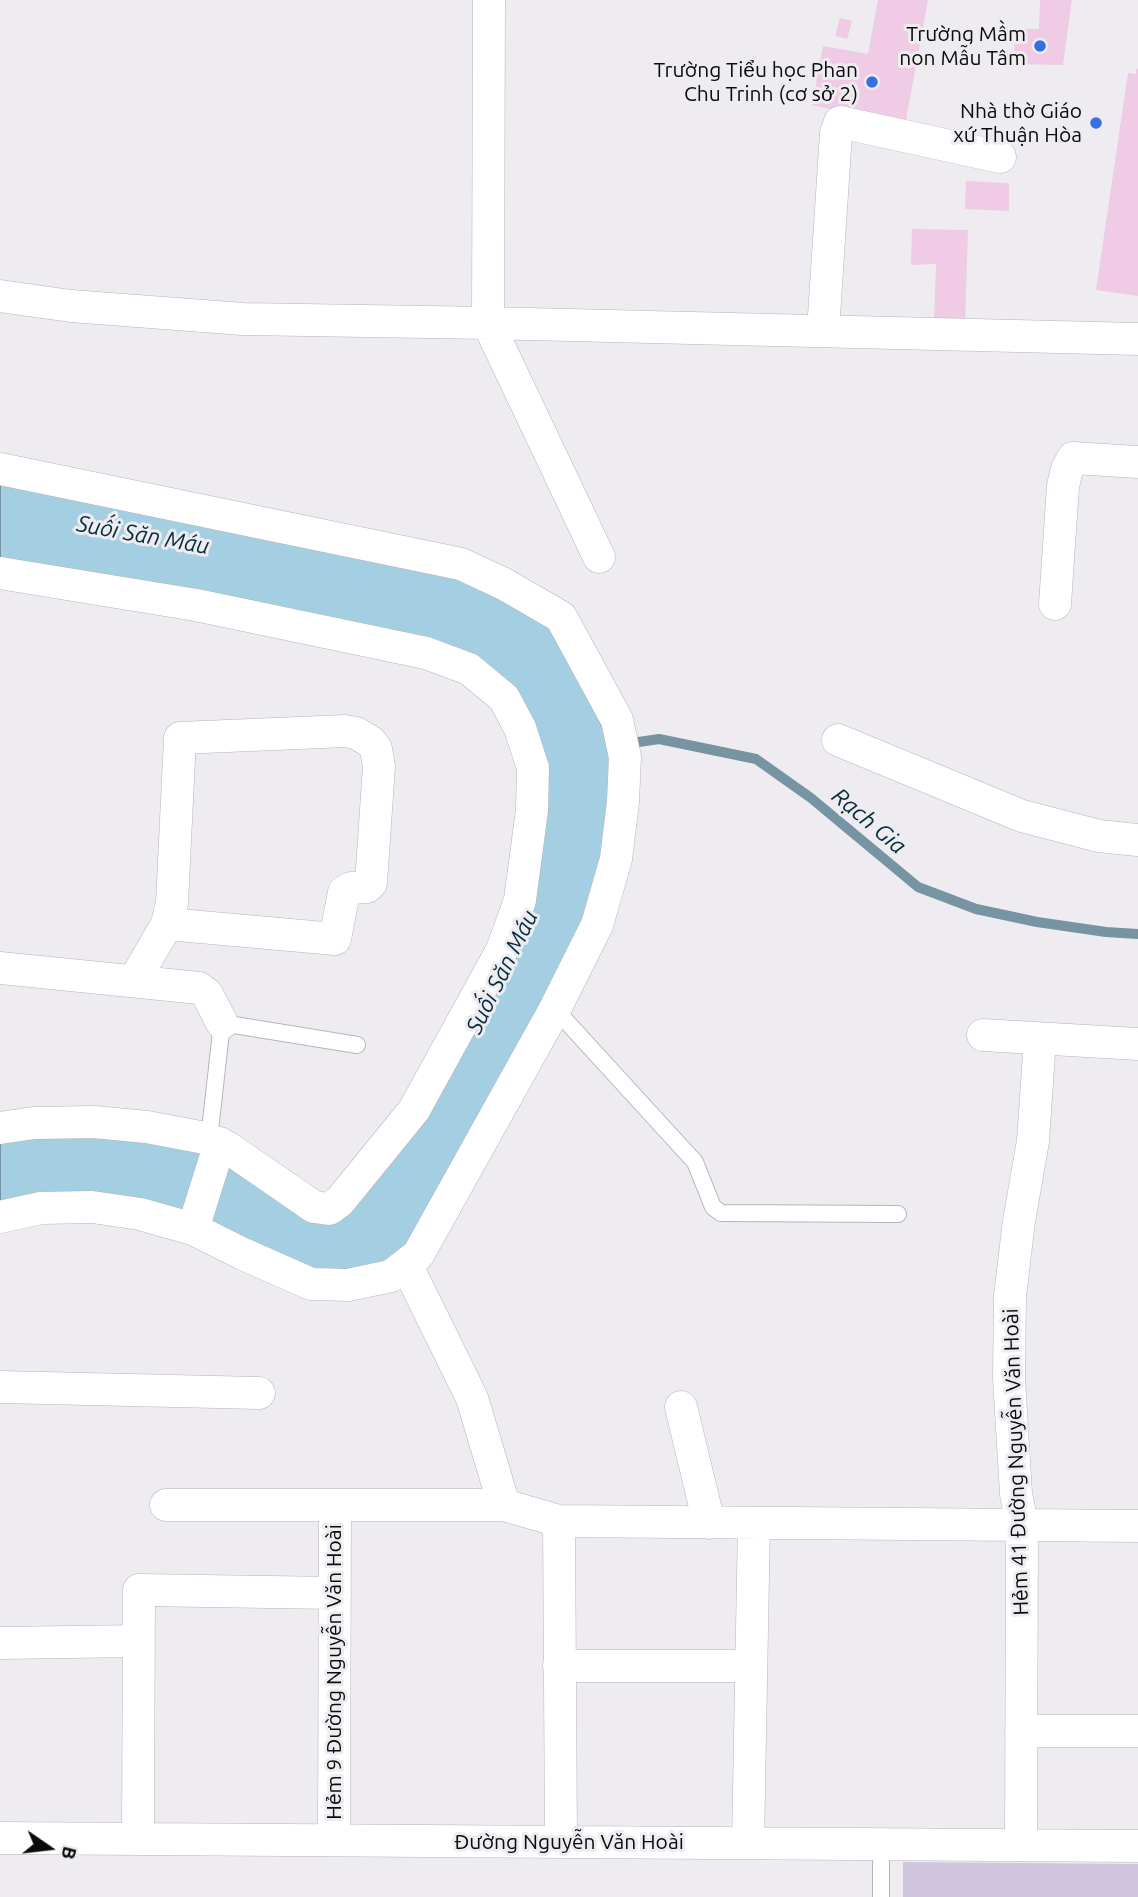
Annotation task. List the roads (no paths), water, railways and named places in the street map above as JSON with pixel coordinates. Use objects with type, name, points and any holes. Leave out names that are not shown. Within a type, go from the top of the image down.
[{"type":"street","points":[[489,0],[488,323],[599,557]]},
{"type":"street","points":[[823,331],[835,133],[840,122],[1000,157]]},
{"type":"street","points":[[0,296],[71,306],[243,319],[1138,340]]},
{"type":"street","points":[[1055,604],[1063,486],[1073,458],[1138,461]]},
{"type":"street","points":[[0,469],[461,564],[504,584],[561,617],[617,720],[625,757],[616,859],[597,925],[555,1009],[418,1255],[391,1276],[348,1285],[311,1284],[193,1229],[140,1214],[92,1207],[41,1208],[0,1217]]},
{"type":"street","points":[[0,573],[196,605],[426,653],[469,669],[504,698],[520,729],[533,768],[532,810],[520,900],[502,950],[414,1110],[340,1200],[329,1209],[314,1207],[215,1141],[147,1127],[94,1122],[34,1123],[0,1128]]},
{"type":"street","points":[[134,981],[167,924],[172,903],[180,738],[345,731],[356,733],[371,742],[376,749],[379,765],[370,883],[367,887],[351,888],[344,892],[335,939],[167,924]]},
{"type":"street","points":[[838,740],[1022,816],[1099,836],[1138,841]]},
{"type":"street","points":[[0,968],[203,990],[222,1023]]},
{"type":"street","points":[[983,1035],[1138,1044]]},
{"type":"street","name":"Hẻm 41 Đường Nguyễn Văn Hoài","points":[[1021,1845],[1021,1524],[1016,1494],[1009,1378],[1010,1296],[1019,1221],[1033,1141],[1040,1039]]},
{"type":"street","points":[[193,1229],[215,1141]]},
{"type":"street","points":[[407,1264],[472,1398],[504,1505]]},
{"type":"street","points":[[0,1387],[259,1393]]},
{"type":"street","points":[[681,1407],[709,1523]]},
{"type":"street","points":[[166,1505],[504,1505],[559,1521],[1138,1526]]},
{"type":"street","name":"Hẻm 9 Đường Nguyễn Văn Hoài","points":[[334,1840],[335,1505]]},
{"type":"street","points":[[559,1521],[561,1842]]},
{"type":"street","points":[[748,1843],[754,1523]]},
{"type":"street","points":[[138,1839],[139,1590],[335,1593]]},
{"type":"street","points":[[0,1643],[139,1641]]},
{"type":"street","points":[[559,1666],[751,1666]]},
{"type":"street","points":[[1021,1731],[1138,1731]]},
{"type":"street","name":"Đường Nguyễn Văn Hoài","points":[[0,1838],[1138,1846]]},
{"type":"lane","points":[[555,1009],[695,1162],[713,1207],[721,1213],[898,1214]]},
{"type":"lane","points":[[215,1141],[222,1023],[357,1045]]},
{"type":"lane","points":[[881,1862],[881,1897]]},
{"type":"water","name":"Suối Săn Máu","points":[[0,481],[458,575],[553,626],[610,741],[612,806],[588,918],[410,1246],[386,1266],[313,1272],[248,1245],[0,1205],[0,1140],[80,1134],[205,1149],[308,1217],[424,1116],[543,817],[473,659],[0,563]]},
{"type":"waterway","name":"Rạch Gia","points":[[625,744],[659,739],[756,759],[811,798],[918,887],[976,909],[1037,922],[1138,934]]},
{"type":"place","name":"Trường Mầm non Mẫu Tâm","points":[[1040,46]]},
{"type":"place","name":"Trường Tiểu học Phan Chu Trinh (cơ sở 2)","points":[[872,82]]},
{"type":"place","name":"Nhà thờ Giáo xứ Thuận Hòa","points":[[1096,123]]}]
